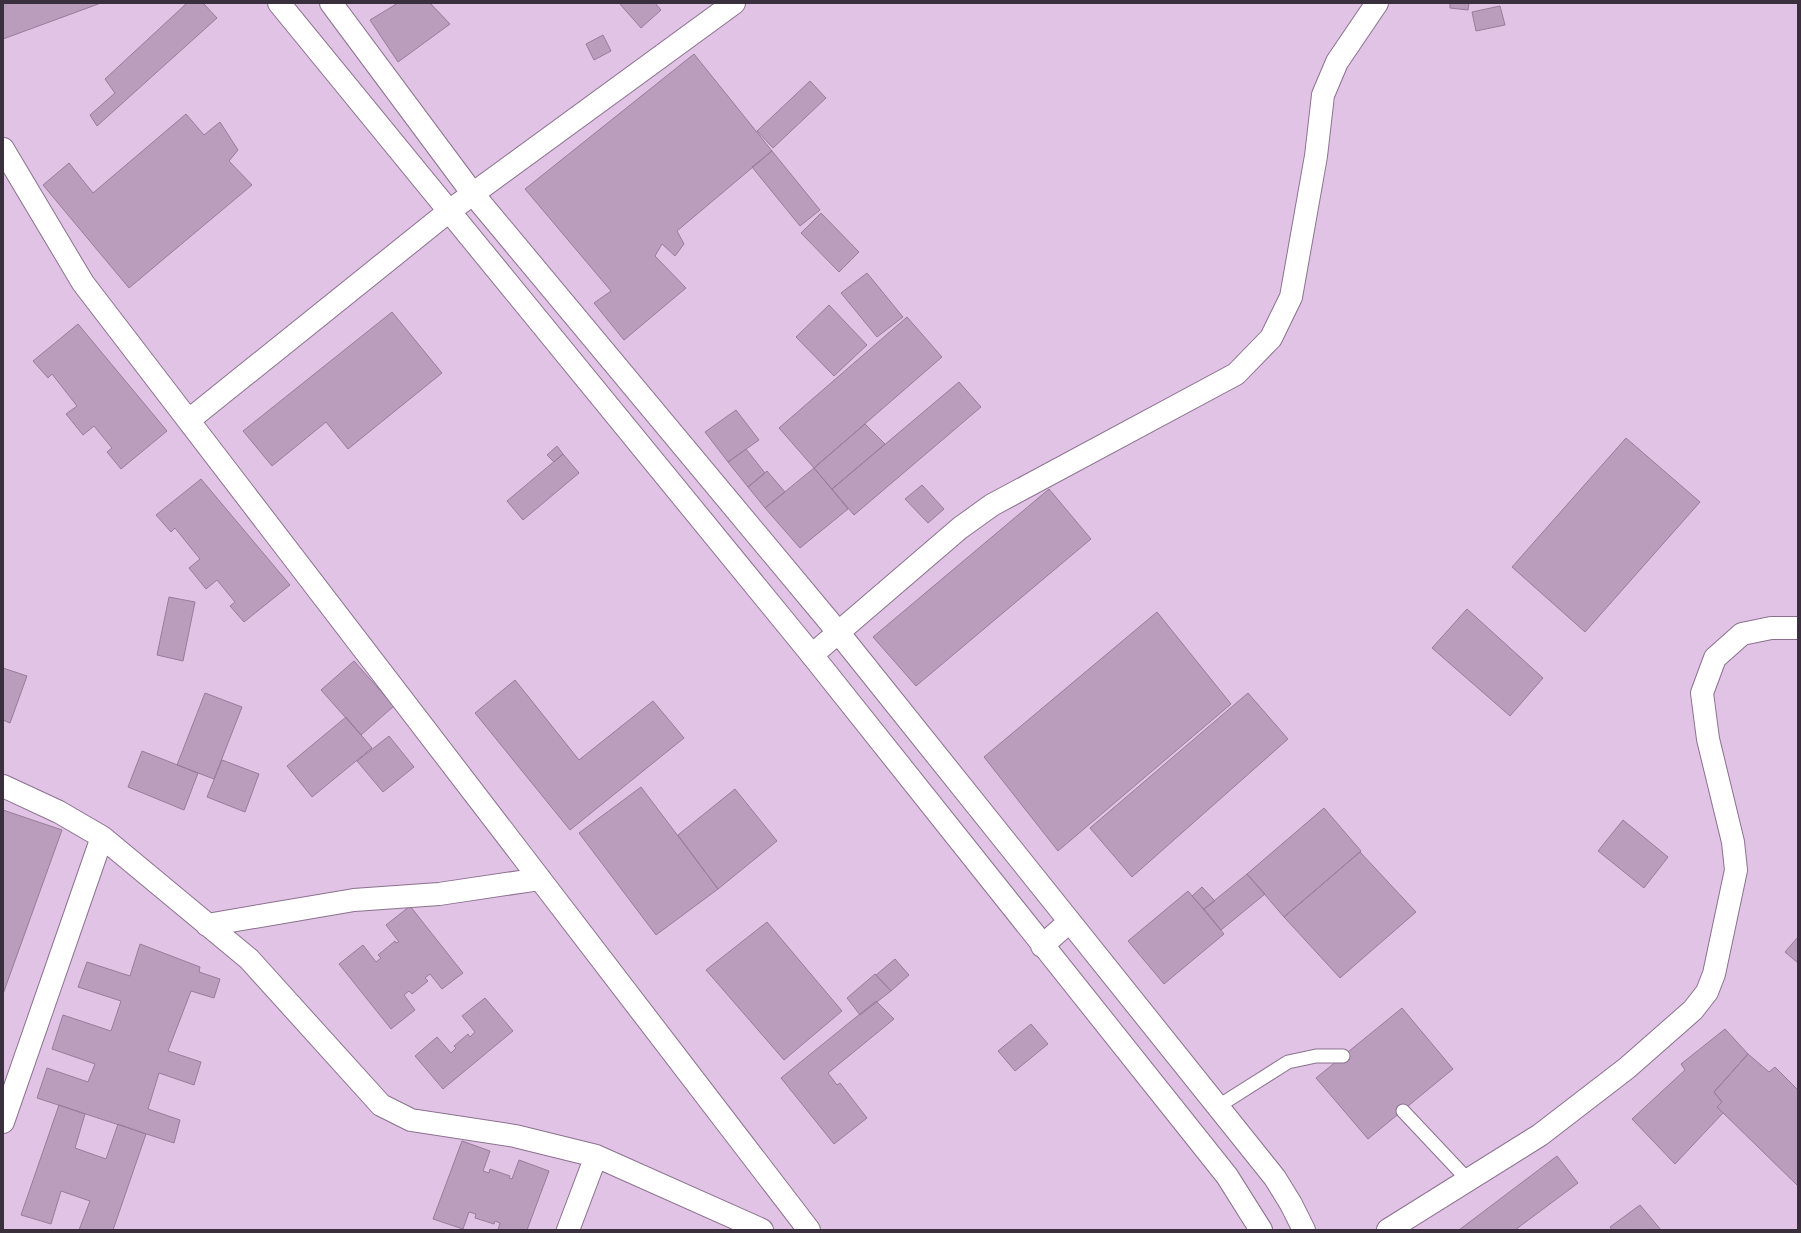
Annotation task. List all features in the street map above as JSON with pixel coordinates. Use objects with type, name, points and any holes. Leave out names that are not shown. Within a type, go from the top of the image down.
[{"type":"street","points":[[279,3],[448,212],[812,655],[1042,946],[1227,1176],[1261,1230]]},
{"type":"street","points":[[331,3],[473,194],[838,632],[1275,1178],[1292,1204],[1304,1230]]},
{"type":"street","points":[[189,420],[448,212],[734,3]]},
{"type":"street","points":[[812,655],[960,528],[992,505],[1236,374],[1271,338],[1291,297],[1316,156],[1323,95],[1336,62],[1377,3]]},
{"type":"street","points":[[3,149],[84,283],[809,1230]]},
{"type":"street","points":[[1388,1230],[1540,1135],[1627,1068],[1693,1010],[1707,992],[1714,974],[1736,870],[1733,842],[1708,739],[1702,693],[1715,658],[1742,634],[1771,628],[1798,628]]},
{"type":"street","points":[[915,785],[943,764]]},
{"type":"street","points":[[3,786],[59,812],[102,837],[250,960],[381,1105],[411,1120],[515,1136],[596,1156],[760,1230]]},
{"type":"street","points":[[3,1122],[102,837]]},
{"type":"street","points":[[208,925],[354,900],[439,894],[540,879]]},
{"type":"street","points":[[1042,946],[1069,922]]},
{"type":"street","points":[[568,1230],[596,1156]]},
{"type":"lane","points":[[1217,1107],[1288,1062],[1316,1056],[1343,1056]]},
{"type":"lane","points":[[1403,1110],[1468,1180]]},
{"type":"building","points":[[3,3],[101,3],[3,39]]},
{"type":"building","points":[[187,3],[203,3],[217,18],[97,126],[90,115],[115,93],[105,79]]},
{"type":"building","points":[[398,3],[430,3],[450,24],[398,62],[370,20]]},
{"type":"building","points":[[619,3],[655,3],[661,10],[641,28]]},
{"type":"building","points":[[1450,3],[1469,3],[1468,10],[1450,8]]},
{"type":"building","points":[[1500,6],[1505,25],[1476,31],[1472,12]]},
{"type":"building","points":[[603,35],[611,51],[594,60],[586,44]]},
{"type":"building","points":[[694,54],[772,151],[677,231],[684,244],[675,256],[662,244],[655,256],[686,288],[624,340],[594,303],[611,291],[525,189]]},
{"type":"building","points":[[810,81],[826,98],[773,148],[757,131]]},
{"type":"building","points":[[186,114],[204,135],[220,122],[238,150],[229,161],[252,185],[129,288],[43,185],[69,163],[93,193]]},
{"type":"building","points":[[772,151],[820,210],[800,226],[752,167]]},
{"type":"building","points":[[821,213],[859,252],[839,272],[801,233]]},
{"type":"building","points":[[867,273],[903,317],[877,337],[841,293]]},
{"type":"building","points":[[829,305],[867,345],[834,376],[796,337]]},
{"type":"building","points":[[392,312],[442,373],[348,449],[326,422],[272,466],[243,431]]},
{"type":"building","points":[[907,317],[942,357],[814,468],[779,428]]},
{"type":"building","points":[[78,324],[167,431],[121,469],[107,452],[112,448],[94,426],[83,435],[66,414],[77,406],[52,374],[48,378],[33,361]]},
{"type":"building","points":[[959,382],[981,407],[854,515],[832,489]]},
{"type":"building","points":[[736,410],[759,440],[728,462],[705,432]]},
{"type":"building","points":[[865,424],[885,444],[832,489],[814,468]]},
{"type":"building","points":[[1626,438],[1700,502],[1585,632],[1512,567]]},
{"type":"building","points":[[557,446],[563,454],[554,462],[547,455]]},
{"type":"building","points":[[746,449],[765,473],[748,487],[728,462]]},
{"type":"building","points":[[563,454],[579,473],[523,520],[507,501]]},
{"type":"building","points":[[814,468],[848,509],[800,548],[765,508]]},
{"type":"building","points":[[767,471],[785,492],[765,508],[748,487]]},
{"type":"building","points":[[201,479],[290,585],[244,622],[230,606],[235,602],[217,580],[206,589],[189,568],[200,559],[175,528],[171,532],[156,515]]},
{"type":"building","points":[[922,485],[944,509],[928,523],[905,499]]},
{"type":"building","points":[[1049,489],[1091,539],[916,686],[873,637]]},
{"type":"building","points":[[169,597],[195,602],[183,661],[157,655]]},
{"type":"building","points":[[1467,609],[1543,678],[1510,716],[1432,648]]},
{"type":"building","points":[[1157,612],[1231,704],[1058,851],[984,757]]},
{"type":"building","points":[[354,661],[394,706],[361,735],[321,690]]},
{"type":"building","points":[[3,668],[27,676],[10,723],[3,720]]},
{"type":"building","points":[[515,680],[579,760],[653,701],[684,738],[570,830],[475,713]]},
{"type":"building","points":[[205,693],[242,707],[214,779],[177,765]]},
{"type":"building","points":[[1248,693],[1288,739],[1132,877],[1090,828]]},
{"type":"building","points":[[346,717],[372,748],[312,797],[287,766]]},
{"type":"building","points":[[389,736],[414,767],[383,792],[357,761]]},
{"type":"building","points":[[142,751],[198,773],[184,810],[128,787]]},
{"type":"building","points":[[222,760],[259,774],[245,812],[207,797]]},
{"type":"building","points":[[641,787],[718,889],[656,935],[579,833]]},
{"type":"building","points":[[735,789],[777,841],[718,889],[678,835]]},
{"type":"building","points":[[1324,808],[1361,851],[1284,917],[1247,874]]},
{"type":"building","points":[[3,810],[62,830],[3,994]]},
{"type":"building","points":[[1623,820],[1668,857],[1644,888],[1598,851]]},
{"type":"building","points":[[1360,852],[1416,912],[1340,978],[1284,917]]},
{"type":"building","points":[[1247,874],[1265,894],[1221,930],[1204,909]]},
{"type":"building","points":[[1202,887],[1215,901],[1204,909],[1192,896]]},
{"type":"building","points":[[1188,891],[1224,934],[1164,984],[1128,941]]},
{"type":"building","points":[[410,906],[463,973],[442,989],[430,974],[425,978],[428,981],[412,994],[409,991],[404,995],[415,1010],[391,1029],[339,964],[363,945],[376,962],[381,958],[378,955],[395,941],[396,943],[399,942],[386,925]]},
{"type":"building","points":[[767,922],[842,1011],[784,1060],[706,970]]},
{"type":"building","points":[[1798,937],[1798,963],[1785,952]]},
{"type":"building","points":[[140,944],[200,967],[199,972],[220,979],[214,998],[191,991],[168,1051],[201,1062],[194,1085],[159,1073],[148,1109],[180,1120],[174,1143],[37,1098],[47,1068],[88,1082],[95,1064],[52,1049],[63,1015],[111,1031],[121,1001],[78,987],[87,962],[130,976]]},
{"type":"building","points":[[895,959],[909,975],[891,991],[876,975]]},
{"type":"building","points":[[875,974],[891,991],[860,1015],[847,998]]},
{"type":"building","points":[[485,998],[513,1031],[443,1089],[415,1056],[437,1037],[451,1053],[456,1048],[454,1046],[468,1034],[470,1037],[475,1032],[462,1016]]},
{"type":"building","points":[[876,1001],[894,1019],[828,1073],[837,1085],[840,1083],[867,1118],[834,1144],[781,1078]]},
{"type":"building","points":[[1402,1008],[1453,1069],[1368,1139],[1316,1078]]},
{"type":"building","points":[[1031,1024],[1048,1044],[1015,1071],[998,1051]]},
{"type":"building","points":[[1725,1029],[1748,1054],[1714,1092],[1722,1102],[1717,1107],[1723,1113],[1675,1164],[1632,1119],[1685,1070],[1681,1064]]},
{"type":"building","points":[[1748,1054],[1769,1072],[1775,1067],[1798,1090],[1798,1186],[1717,1107],[1722,1102],[1714,1092]]},
{"type":"building","points":[[59,1105],[85,1114],[75,1148],[106,1159],[118,1124],[146,1134],[113,1230],[79,1230],[90,1201],[61,1191],[51,1224],[21,1215]]},
{"type":"building","points":[[462,1141],[490,1151],[483,1171],[489,1173],[490,1169],[510,1176],[509,1178],[512,1179],[519,1160],[549,1171],[527,1230],[498,1230],[500,1223],[495,1221],[494,1224],[475,1218],[476,1214],[469,1212],[463,1229],[433,1219]]},
{"type":"building","points":[[1557,1156],[1578,1183],[1515,1230],[1459,1230]]},
{"type":"building","points":[[1640,1205],[1661,1230],[1612,1230],[1610,1227]]}]
